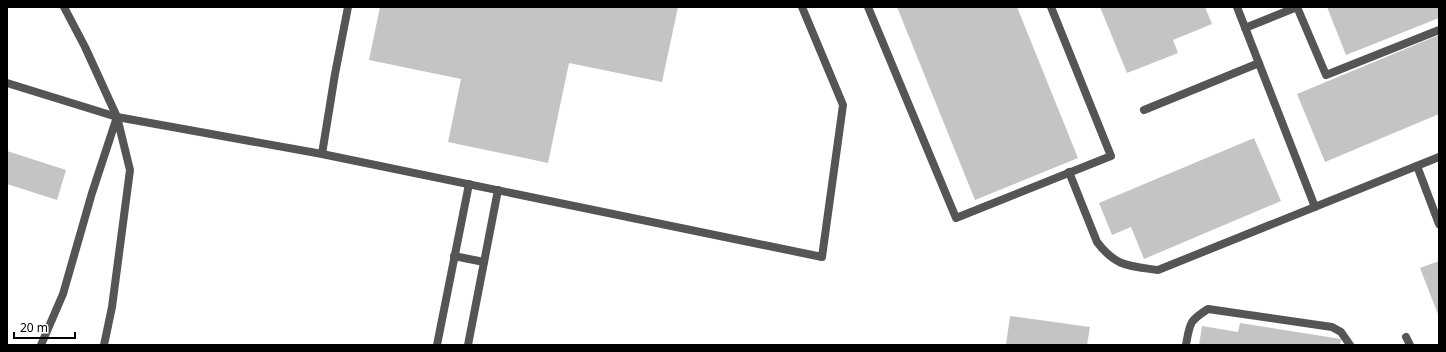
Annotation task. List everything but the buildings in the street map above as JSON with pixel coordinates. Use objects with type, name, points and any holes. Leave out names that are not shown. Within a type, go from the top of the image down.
[{"type":"lane","points":[[64,7],[117,117],[130,170],[112,307],[104,345]]},
{"type":"lane","points":[[322,154],[348,7]]},
{"type":"lane","points":[[7,83],[117,117],[322,154],[822,257],[843,105],[802,7]]},
{"type":"lane","points":[[868,7],[956,218],[1111,156],[1051,7]]},
{"type":"lane","points":[[1237,7],[1315,207]]},
{"type":"lane","points":[[1245,28],[1297,7],[1326,75],[1439,30]]},
{"type":"lane","points":[[1144,110],[1259,62]]},
{"type":"lane","points":[[41,345],[63,294],[92,193],[117,117]]},
{"type":"lane","points":[[1069,172],[1097,242],[1104,252],[1124,265],[1158,270],[1439,157]]},
{"type":"lane","points":[[1417,166],[1439,224]]},
{"type":"lane","points":[[437,345],[469,184]]},
{"type":"lane","points":[[468,345],[498,190]]},
{"type":"lane","points":[[454,256],[484,262]]},
{"type":"lane","points":[[1186,345],[1189,326],[1196,317],[1208,309],[1332,327],[1341,332],[1350,345]]},
{"type":"lane","points":[[1406,337],[1410,345]]}]
